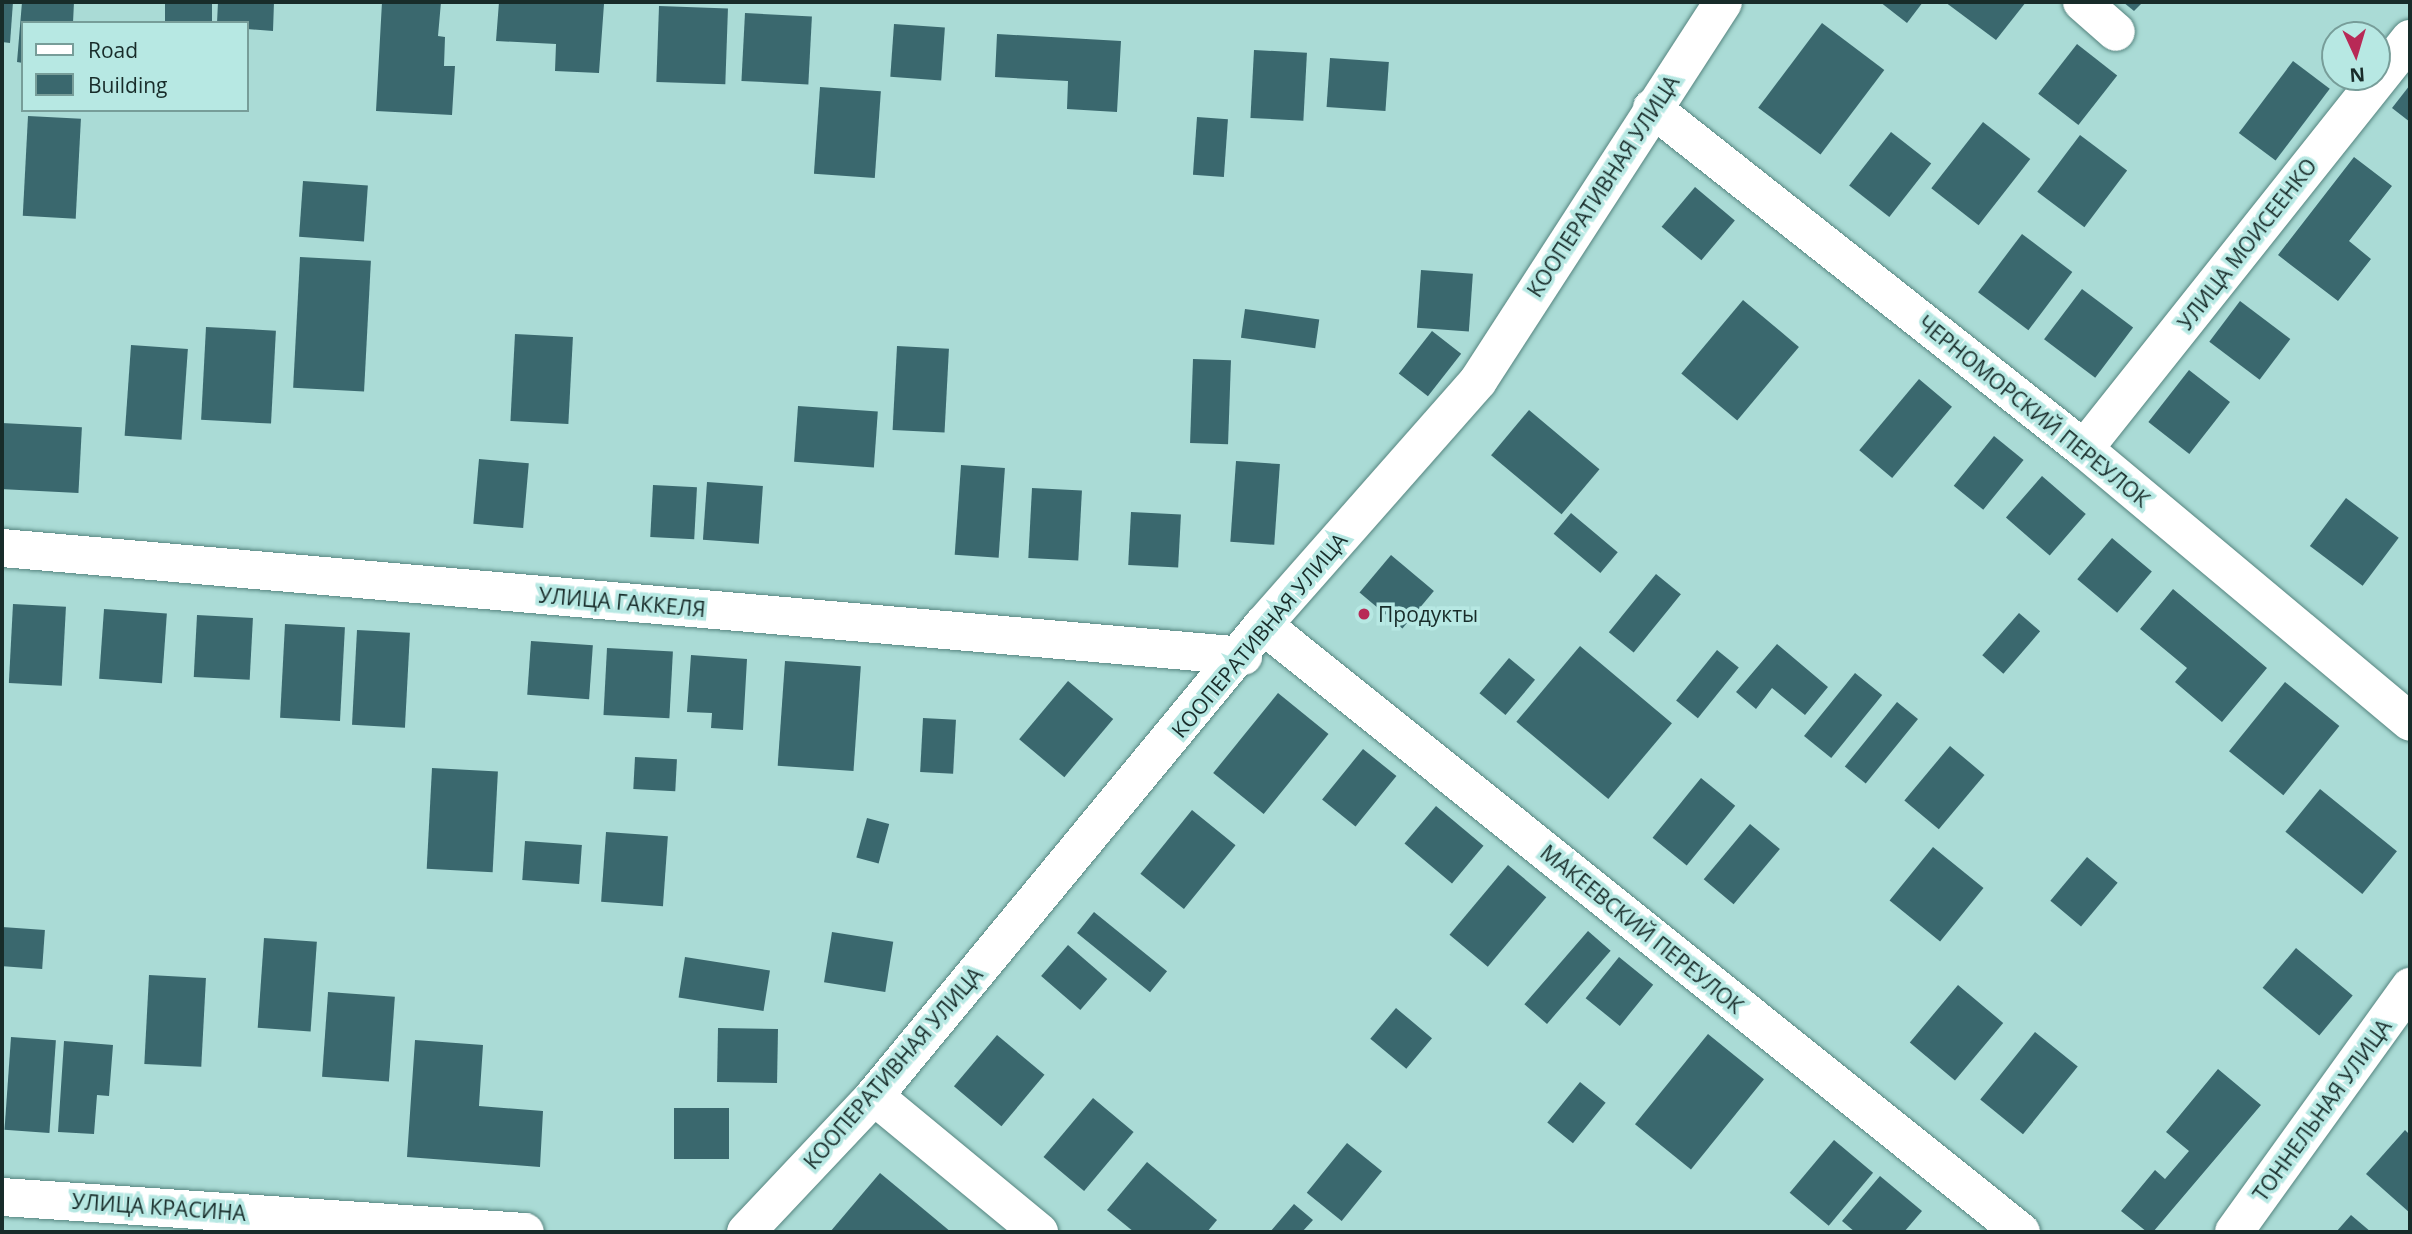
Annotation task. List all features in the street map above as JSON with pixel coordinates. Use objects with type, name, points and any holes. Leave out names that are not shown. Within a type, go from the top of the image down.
[{"type":"street","name":"КООПЕРАТИВНАЯ УЛИЦА","points":[[746,1232],[874,1096],[1253,640],[1478,380],[1723,2]]},
{"type":"street","points":[[2081,2],[2116,32]]},
{"type":"street","name":"УЛИЦА МОИСЕЕНКО","points":[[2084,449],[2410,39]]},
{"type":"street","name":"ЧЕРНОМОРСКИЙ ПЕРЕУЛОК","points":[[1652,108],[2084,449],[2410,722]]},
{"type":"street","name":"УЛИЦА ГАККЕЛЯ","points":[[2,548],[1253,640]]},
{"type":"street","name":"МАКЕЕВСКИЙ ПЕРЕУЛОК","points":[[1253,640],[2021,1232]]},
{"type":"street","name":"ТОННЕЛЬНАЯ УЛИЦА","points":[[2234,1232],[2410,987]]},
{"type":"street","points":[[874,1096],[1039,1232]]},
{"type":"street","name":"УЛИЦА КРАСИНА","points":[[2,1197],[525,1232]]},
{"type":"building","points":[[2,2],[13,2],[10,43],[2,42]]},
{"type":"building","points":[[22,2],[74,2],[73,21],[21,21],[21,63],[17,62]]},
{"type":"building","points":[[165,2],[212,2],[212,21],[165,21]]},
{"type":"building","points":[[218,2],[274,2],[273,31],[248,29],[248,21],[217,21]]},
{"type":"building","points":[[382,2],[441,2],[438,36],[445,37],[444,66],[455,66],[452,115],[376,111]]},
{"type":"building","points":[[499,2],[604,4],[599,73],[555,71],[556,44],[496,41]]},
{"type":"building","points":[[1880,2],[1923,2],[1907,23]]},
{"type":"building","points":[[1945,2],[2026,2],[1996,40]]},
{"type":"building","points":[[2123,2],[2143,2],[2134,11]]},
{"type":"building","points":[[659,6],[728,8],[725,84],[656,82]]},
{"type":"building","points":[[745,13],[812,17],[808,84],[741,81]]},
{"type":"building","points":[[1822,23],[1884,70],[1821,155],[1758,108]]},
{"type":"building","points":[[894,24],[945,28],[941,80],[890,77]]},
{"type":"building","points":[[997,34],[1121,41],[1117,112],[1067,109],[1068,81],[995,77]]},
{"type":"building","points":[[2077,44],[2117,75],[2078,125],[2038,94]]},
{"type":"building","points":[[1254,50],[1307,53],[1303,121],[1250,118]]},
{"type":"building","points":[[1330,58],[1389,62],[1385,111],[1327,107]]},
{"type":"building","points":[[2293,61],[2321,82],[2321,91],[2328,91],[2276,161],[2239,133]]},
{"type":"building","points":[[2410,85],[2410,122],[2392,108]]},
{"type":"building","points":[[820,87],[881,91],[875,178],[814,174]]},
{"type":"building","points":[[28,116],[81,119],[76,219],[23,216]]},
{"type":"building","points":[[1197,117],[1228,119],[1224,177],[1193,175]]},
{"type":"building","points":[[1983,122],[2030,159],[1979,225],[1931,188]]},
{"type":"building","points":[[1891,132],[1931,163],[1889,217],[1849,186]]},
{"type":"building","points":[[2080,135],[2127,171],[2084,227],[2037,192]]},
{"type":"building","points":[[2354,157],[2392,186],[2349,241],[2371,259],[2338,301],[2278,255]]},
{"type":"building","points":[[303,181],[368,186],[364,241],[299,237]]},
{"type":"building","points":[[1695,187],[1735,220],[1701,260],[1662,227]]},
{"type":"building","points":[[2022,234],[2072,272],[2028,330],[1978,292]]},
{"type":"building","points":[[300,257],[371,261],[364,392],[293,388]]},
{"type":"building","points":[[1421,270],[1473,274],[1469,331],[1417,328]]},
{"type":"building","points":[[2082,289],[2133,328],[2095,378],[2044,339]]},
{"type":"building","points":[[1743,300],[1799,347],[1737,420],[1681,374]]},
{"type":"building","points":[[2240,301],[2290,339],[2260,380],[2209,342]]},
{"type":"building","points":[[1245,309],[1319,319],[1315,348],[1241,338]]},
{"type":"building","points":[[206,327],[276,331],[271,424],[201,420]]},
{"type":"building","points":[[1432,331],[1461,354],[1428,396],[1399,374]]},
{"type":"building","points":[[515,334],[573,337],[568,424],[510,421]]},
{"type":"building","points":[[131,345],[188,349],[182,440],[125,436]]},
{"type":"building","points":[[897,346],[949,349],[945,433],[893,430]]},
{"type":"building","points":[[1193,359],[1231,360],[1228,444],[1190,443]]},
{"type":"building","points":[[2189,370],[2230,402],[2189,454],[2148,422]]},
{"type":"building","points":[[1919,379],[1952,407],[1892,478],[1859,450]]},
{"type":"building","points":[[798,406],[878,412],[874,467],[794,462]]},
{"type":"building","points":[[1529,410],[1599,469],[1562,514],[1491,455]]},
{"type":"building","points":[[2,423],[82,427],[78,493],[2,489]]},
{"type":"building","points":[[1994,436],[2024,460],[1983,510],[1954,486]]},
{"type":"building","points":[[479,459],[529,463],[523,528],[473,524]]},
{"type":"building","points":[[1236,461],[1280,464],[1274,545],[1230,542]]},
{"type":"building","points":[[961,465],[1005,468],[999,558],[955,555]]},
{"type":"building","points":[[2042,476],[2086,514],[2050,556],[2006,518]]},
{"type":"building","points":[[707,482],[763,486],[759,544],[703,540]]},
{"type":"building","points":[[653,485],[697,487],[694,539],[650,537]]},
{"type":"building","points":[[1032,488],[1082,491],[1078,561],[1028,558]]},
{"type":"building","points":[[2346,498],[2399,538],[2363,586],[2310,546]]},
{"type":"building","points":[[1131,512],[1181,515],[1178,568],[1128,565]]},
{"type":"building","points":[[1571,513],[1618,552],[1600,573],[1554,534]]},
{"type":"building","points":[[2112,538],[2152,571],[2117,613],[2077,579]]},
{"type":"building","points":[[1391,555],[1434,591],[1402,629],[1360,593]]},
{"type":"building","points":[[1656,574],[1681,594],[1634,652],[1609,632]]},
{"type":"building","points":[[2173,589],[2267,668],[2222,722],[2175,682],[2187,668],[2140,629]]},
{"type":"building","points":[[13,604],[66,607],[62,686],[9,683]]},
{"type":"building","name":"Продукты","points":[[1364,608],[1370,613],[1364,621],[1357,616]]},
{"type":"building","points":[[104,609],[167,613],[162,683],[99,679]]},
{"type":"building","points":[[2019,613],[2040,631],[2003,674],[1982,655]]},
{"type":"building","points":[[197,615],[253,618],[250,680],[194,677]]},
{"type":"building","points":[[285,624],[345,627],[340,721],[280,718]]},
{"type":"building","points":[[357,630],[410,633],[405,728],[352,725]]},
{"type":"building","points":[[531,641],[593,645],[589,699],[527,695]]},
{"type":"building","points":[[1777,644],[1828,687],[1805,715],[1772,688],[1756,709],[1736,692]]},
{"type":"building","points":[[1580,646],[1672,723],[1608,799],[1516,722]]},
{"type":"building","points":[[607,648],[673,651],[669,718],[603,715]]},
{"type":"building","points":[[1717,650],[1739,668],[1698,718],[1676,701]]},
{"type":"building","points":[[691,655],[747,659],[743,730],[711,728],[712,713],[687,712]]},
{"type":"building","points":[[1509,658],[1535,680],[1505,715],[1479,693]]},
{"type":"building","points":[[785,661],[861,666],[853,771],[778,766]]},
{"type":"building","points":[[1855,673],[1882,695],[1831,758],[1804,736]]},
{"type":"building","points":[[1068,681],[1113,719],[1064,777],[1019,739]]},
{"type":"building","points":[[2285,682],[2339,726],[2283,795],[2229,751]]},
{"type":"building","points":[[1278,693],[1329,734],[1264,814],[1213,773]]},
{"type":"building","points":[[1897,702],[1918,719],[1866,783],[1845,767]]},
{"type":"building","points":[[923,718],[956,720],[953,774],[920,772]]},
{"type":"building","points":[[1950,746],[1984,775],[1939,829],[1904,800]]},
{"type":"building","points":[[1363,749],[1396,776],[1356,827],[1322,800]]},
{"type":"building","points":[[635,757],[677,759],[675,791],[633,789]]},
{"type":"building","points":[[432,768],[498,771],[493,872],[427,869]]},
{"type":"building","points":[[1701,778],[1735,806],[1687,866],[1653,838]]},
{"type":"building","points":[[2320,789],[2397,851],[2362,894],[2285,832]]},
{"type":"building","points":[[1436,806],[1483,846],[1452,883],[1405,844]]},
{"type":"building","points":[[1192,810],[1236,845],[1184,909],[1140,874]]},
{"type":"building","points":[[867,818],[889,824],[879,864],[856,858]]},
{"type":"building","points":[[1750,824],[1780,849],[1734,904],[1704,879]]},
{"type":"building","points":[[606,832],[668,836],[663,906],[601,902]]},
{"type":"building","points":[[525,841],[582,845],[579,884],[522,880]]},
{"type":"building","points":[[1933,847],[1984,888],[1940,942],[1890,901]]},
{"type":"building","points":[[2087,857],[2118,883],[2081,926],[2050,901]]},
{"type":"building","points":[[1508,865],[1546,897],[1488,967],[1450,935]]},
{"type":"building","points":[[1094,912],[1167,971],[1150,992],[1077,933]]},
{"type":"building","points":[[2,927],[45,930],[42,969],[2,966]]},
{"type":"building","points":[[1588,931],[1611,951],[1547,1024],[1524,1004]]},
{"type":"building","points":[[832,932],[893,942],[885,992],[824,982]]},
{"type":"building","points":[[264,938],[317,942],[311,1031],[258,1028]]},
{"type":"building","points":[[1068,945],[1107,979],[1080,1010],[1041,976]]},
{"type":"building","points":[[2296,948],[2353,996],[2319,1035],[2263,988]]},
{"type":"building","points":[[685,957],[770,970],[764,1011],[679,997]]},
{"type":"building","points":[[1619,957],[1653,985],[1620,1026],[1586,998]]},
{"type":"building","points":[[149,975],[206,978],[201,1067],[144,1064]]},
{"type":"building","points":[[1958,985],[2003,1023],[1955,1080],[1910,1042]]},
{"type":"building","points":[[328,992],[395,997],[389,1081],[322,1077]]},
{"type":"building","points":[[1396,1008],[1432,1038],[1406,1069],[1370,1039]]},
{"type":"building","points":[[718,1028],[778,1029],[777,1083],[717,1082]]},
{"type":"building","points":[[2035,1032],[2078,1067],[2023,1134],[1980,1100]]},
{"type":"building","points":[[1708,1034],[1764,1079],[1691,1169],[1635,1124]]},
{"type":"building","points":[[997,1035],[1044,1075],[1001,1126],[954,1086]]},
{"type":"building","points":[[11,1037],[56,1040],[49,1133],[5,1130]]},
{"type":"building","points":[[415,1040],[483,1045],[479,1106],[543,1111],[540,1167],[407,1157]]},
{"type":"building","points":[[64,1041],[113,1045],[109,1096],[97,1095],[94,1134],[58,1132]]},
{"type":"building","points":[[2218,1069],[2261,1105],[2153,1232],[2147,1232],[2121,1211],[2155,1170],[2165,1179],[2189,1151],[2166,1132]]},
{"type":"building","points":[[1580,1082],[1606,1103],[1573,1143],[1547,1122]]},
{"type":"building","points":[[1093,1098],[1134,1132],[1084,1191],[1044,1157]]},
{"type":"building","points":[[674,1108],[729,1108],[729,1159],[674,1159]]},
{"type":"building","points":[[2405,1130],[2410,1135],[2410,1213],[2366,1174]]},
{"type":"building","points":[[1834,1140],[1873,1173],[1829,1226],[1790,1193]]},
{"type":"building","points":[[1347,1143],[1382,1171],[1342,1221],[1307,1193]]},
{"type":"building","points":[[1147,1162],[1217,1220],[1207,1232],[1134,1232],[1107,1210]]},
{"type":"building","points":[[880,1173],[951,1232],[830,1232]]},
{"type":"building","points":[[1880,1176],[1922,1211],[1904,1232],[1855,1232],[1842,1221]]},
{"type":"building","points":[[1294,1204],[1313,1220],[1302,1232],[1270,1232]]},
{"type":"building","points":[[2351,1215],[2371,1232],[2336,1232]]},
{"type":"place","name":"Продукты","points":[[1364,614]]}]
